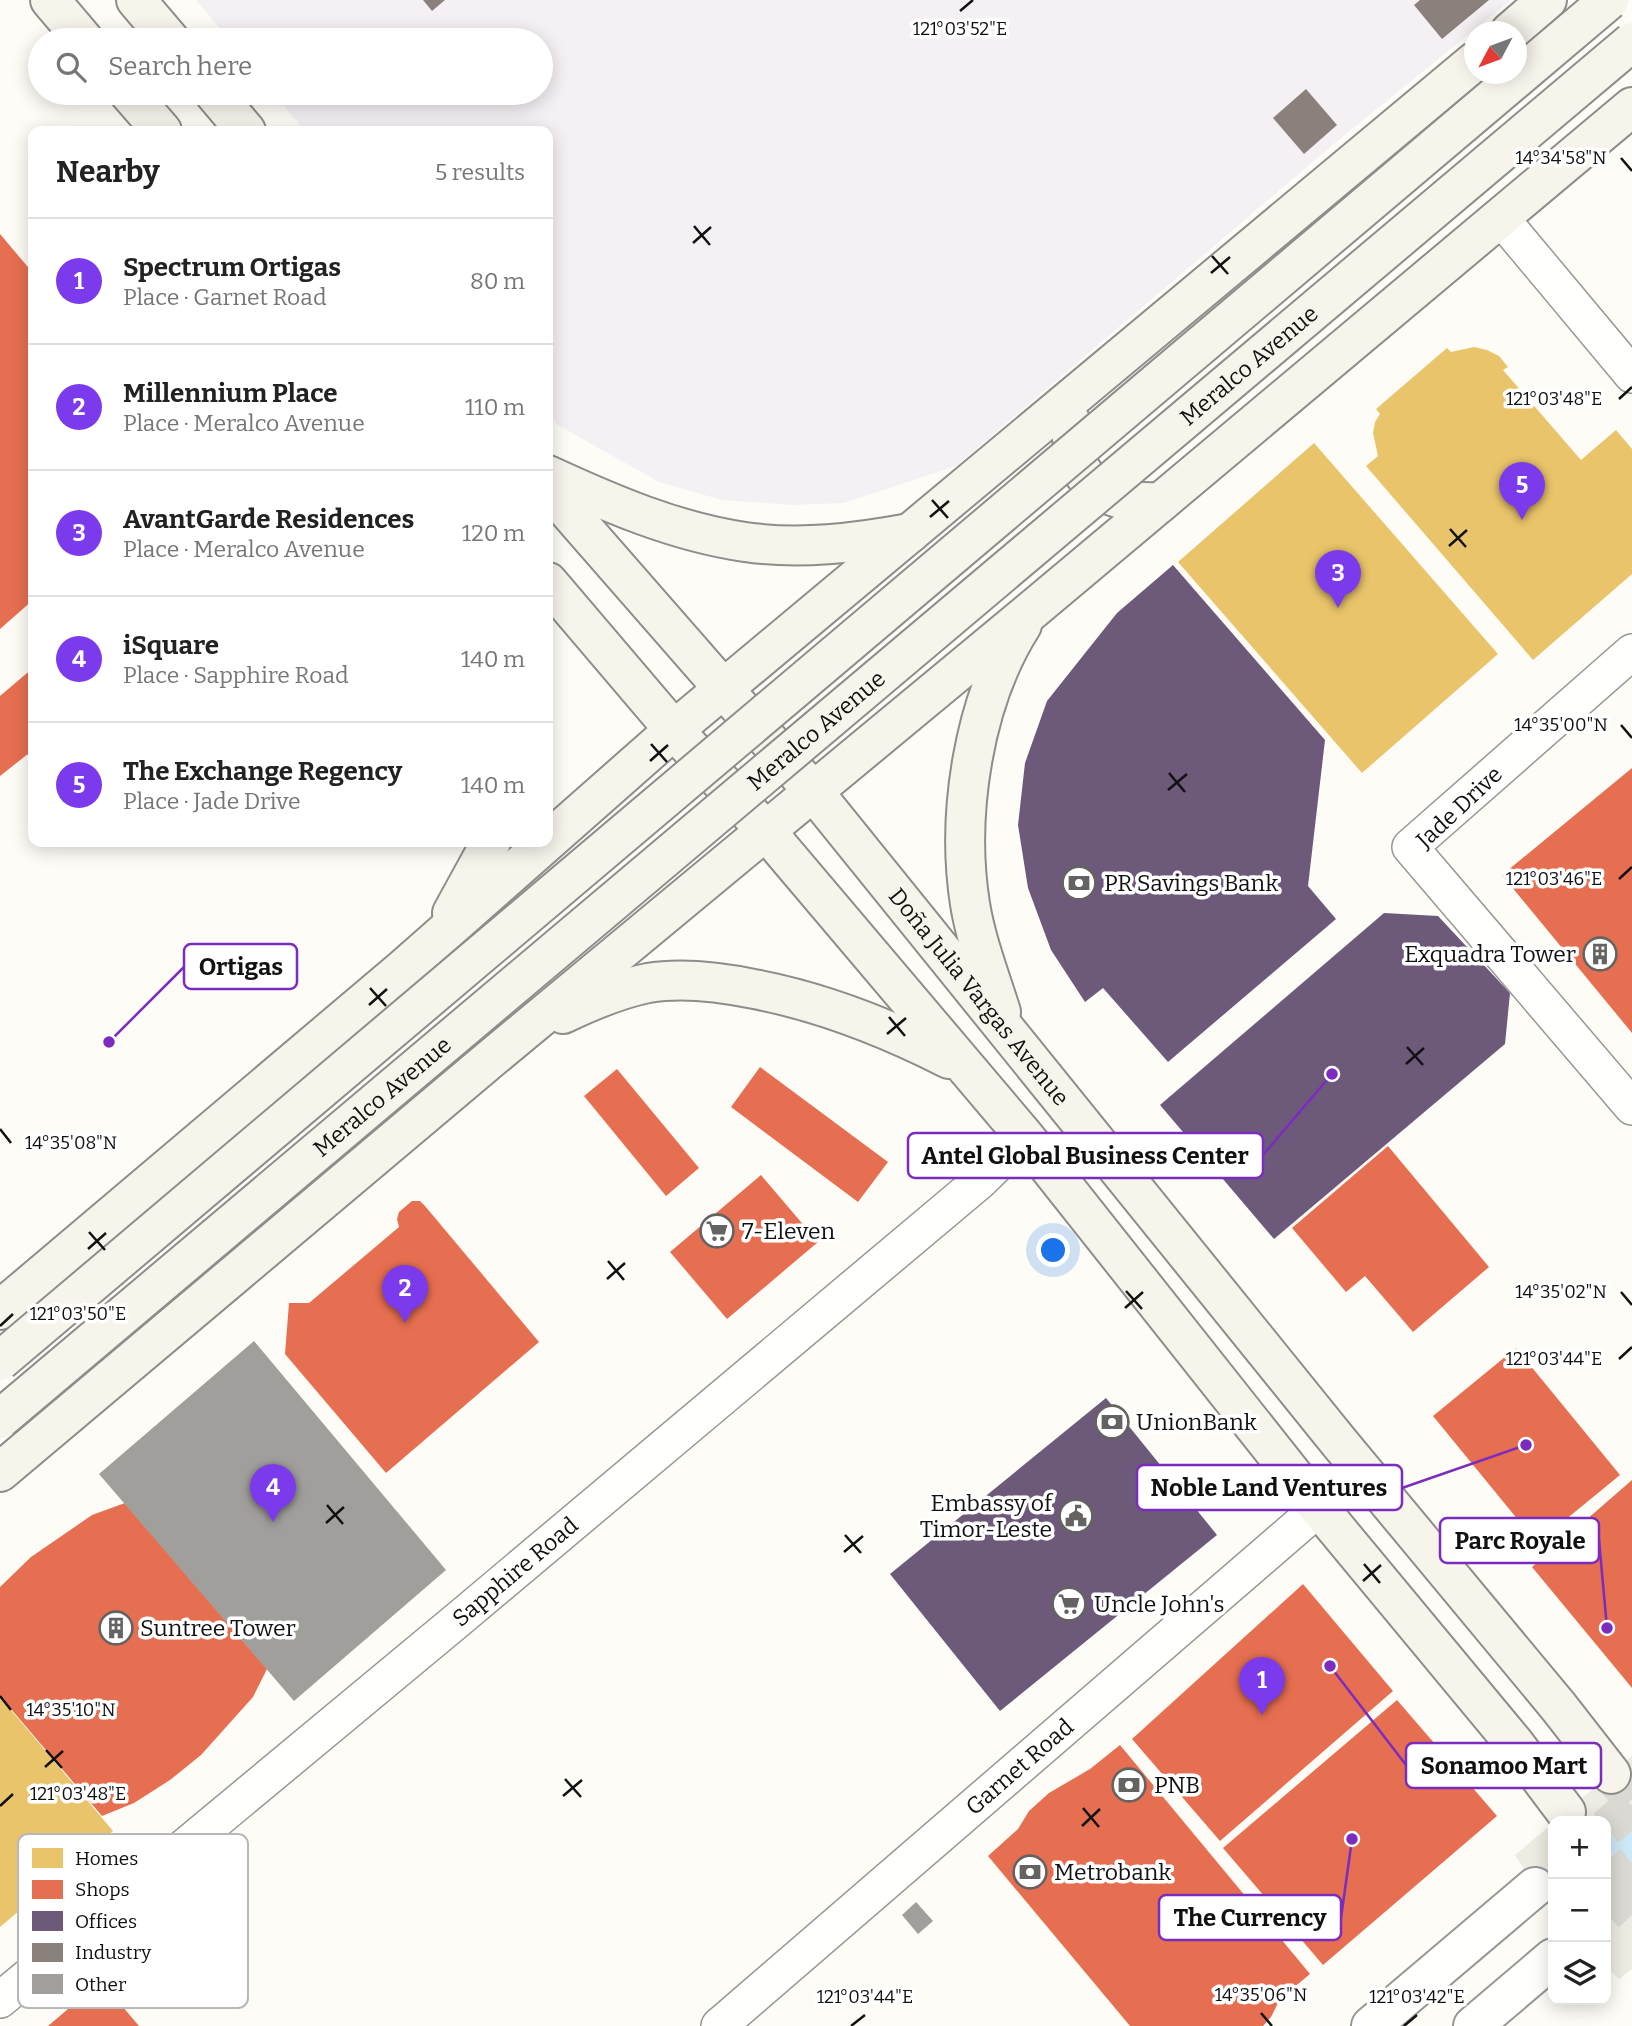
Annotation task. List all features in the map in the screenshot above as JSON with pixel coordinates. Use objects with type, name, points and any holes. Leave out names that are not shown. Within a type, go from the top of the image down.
[{"type":"main road","points":[[50,0],[74,28]]},
{"type":"main road","points":[[136,0],[160,28]]},
{"type":"main road","points":[[1523,21],[1547,0]]},
{"type":"main road","name":"Meralco Avenue","points":[[0,1361],[1609,0]]},
{"type":"main road","name":"Meralco Avenue","points":[[0,1419],[1632,42]]},
{"type":"main road","points":[[553,837],[674,730],[1464,71]]},
{"type":"main road","points":[[139,105],[158,126]]},
{"type":"main road","points":[[224,105],[242,126]]},
{"type":"main road","name":"Meralco Avenue","points":[[0,1472],[1632,107]]},
{"type":"main road","points":[[1074,396],[1071,423],[1073,450],[1077,462],[1093,485],[1117,500],[1161,502]]},
{"type":"main road","points":[[475,906],[485,911],[505,912],[530,906],[548,898],[598,863],[899,611],[917,593],[931,569],[937,548],[937,530],[923,524],[869,541],[810,545],[746,542],[664,523],[614,505],[553,477]]},
{"type":"main road","name":"Doña Julia Vargas Avenue","points":[[553,494],[813,790],[1338,1441],[1558,1706],[1611,1774]]},
{"type":"main road","points":[[553,588],[674,730],[765,830],[1025,1137],[1319,1508],[1514,1743],[1566,1812]]},
{"type":"main road","points":[[1008,1034],[980,948],[971,906],[965,867],[966,808],[974,754],[992,687],[1012,640],[1031,611]]},
{"type":"main road","points":[[415,958],[458,904],[488,847]]},
{"type":"main road","points":[[0,1310],[542,847]]},
{"type":"main road","points":[[415,958],[460,950],[484,954],[502,967],[514,988],[518,1008],[505,1047]]},
{"type":"main road","points":[[505,1047],[598,998],[664,981],[718,982],[788,995],[846,1013],[911,1039],[964,1067]]},
{"type":"street","points":[[1500,217],[1632,375]]},
{"type":"street","name":"Jade Drive","points":[[1632,652],[1410,847],[1632,1107]]},
{"type":"street","name":"Sapphire Road","points":[[199,1834],[949,1207],[1025,1137]]},
{"type":"street","name":"Garnet Road","points":[[719,2026],[1319,1508]]},
{"type":"street","points":[[1371,2026],[1535,1887]]},
{"type":"street","points":[[1473,2026],[1548,1962]]},
{"type":"street","name":"Sapphire Road","points":[[0,2000],[18,1985]]},
{"type":"shaded area","points":[[196,0],[1511,0],[1485,21],[1464,21],[1464,38],[1336,142],[956,466],[844,503],[792,505],[722,500],[659,482],[558,425],[553,419],[553,126],[301,126],[283,105],[553,105],[553,28],[219,28]]},
{"type":"shaded area","points":[[1632,1756],[1632,1969],[1619,1979],[1611,1972],[1611,1816],[1561,1816]]},
{"type":"shaded area","points":[[1548,1827],[1548,1904],[1535,1887],[1515,1855]]},
{"type":"water","points":[[1632,1811],[1632,1875],[1623,1870],[1612,1853],[1612,1834],[1623,1817]]},
{"type":"building: Homes","points":[[1474,347],[1499,356],[1508,367],[1503,370],[1581,460],[1616,430],[1632,449],[1632,574],[1533,660],[1366,466],[1378,456],[1373,433],[1380,414],[1376,409],[1447,348],[1451,352]]},
{"type":"building: Homes","points":[[1314,443],[1498,654],[1362,773],[1178,562]]},
{"type":"building: Homes","points":[[0,1697],[113,1831],[109,1834],[18,1834],[18,1912],[0,1927]]},
{"type":"building: Shops","points":[[0,234],[28,267],[28,604],[0,629]]},
{"type":"building: Shops","points":[[28,672],[28,754],[0,776],[0,696]]},
{"type":"building: Shops","name":"Exquadra Tower","points":[[1632,768],[1632,1033],[1502,875]]},
{"type":"building: Shops","points":[[760,1067],[888,1162],[858,1202],[731,1107]]},
{"type":"building: Shops","points":[[617,1069],[699,1168],[666,1196],[584,1096]]},
{"type":"building: Shops","points":[[1388,1146],[1489,1267],[1413,1332],[1365,1276],[1346,1292],[1292,1228]]},
{"type":"building: Shops","points":[[761,1175],[818,1242],[727,1319],[670,1252]]},
{"type":"building: Shops","points":[[412,1201],[420,1201],[425,1206],[539,1342],[386,1473],[285,1354],[289,1303],[309,1303],[399,1227],[399,1212]]},
{"type":"building: Shops","points":[[1516,1348],[1620,1475],[1537,1543],[1433,1416]]},
{"type":"building: Shops","points":[[1632,1480],[1632,1688],[1532,1567]]},
{"type":"building: Shops","name":"Suntree Tower","points":[[125,1503],[267,1669],[253,1697],[201,1755],[170,1780],[134,1803],[102,1816],[0,1696],[0,1587],[31,1557],[92,1515]]},
{"type":"building: Shops","points":[[1303,1584],[1393,1691],[1220,1841],[1132,1739]]},
{"type":"building: Shops","points":[[1397,1700],[1497,1816],[1323,1965],[1223,1848]]},
{"type":"building: Shops","points":[[1120,1745],[1310,1974],[1280,1999],[1263,2026],[1130,2026],[988,1856],[1018,1829],[1029,1811],[1049,1793],[1090,1769]]},
{"type":"building: Shops","points":[[69,2008],[124,2008],[139,2026],[48,2026]]},
{"type":"building: Offices","points":[[1173,565],[1325,740],[1308,886],[1336,919],[1168,1062],[1103,988],[1085,1002],[1051,950],[1028,888],[1018,825],[1025,763],[1047,701],[1117,613]]},
{"type":"building: Offices","points":[[1384,913],[1438,916],[1510,993],[1505,1044],[1274,1239],[1160,1105]]},
{"type":"building: Offices","points":[[1106,1398],[1217,1535],[1000,1711],[890,1574]]},
{"type":"building: Industry","points":[[423,0],[445,0],[432,11]]},
{"type":"building: Industry","points":[[1420,0],[1489,0],[1442,39],[1414,5]]},
{"type":"building: Industry","points":[[1306,89],[1337,125],[1304,154],[1273,118]]},
{"type":"building: Other","points":[[254,1341],[446,1570],[294,1701],[99,1474]]},
{"type":"building: Other","points":[[916,1902],[933,1921],[918,1934],[902,1915]]},
{"type":"tunnel","points":[[1611,1774],[1632,1799]]},
{"type":"tunnel","points":[[1611,1824],[1632,1806]]},
{"type":"tunnel","points":[[1611,1867],[1632,1894]]},
{"type":"tunnel","points":[[1611,1909],[1632,1890]]},
{"type":"place","name":"The Exchange Regency","points":[[1522,520]]},
{"type":"place","name":"AvantGarde Residences","points":[[1338,608]]},
{"type":"place","name":"PR Savings Bank","points":[[1079,883]]},
{"type":"place","name":"Exquadra Tower","points":[[1600,954]]},
{"type":"place","name":"Ortigas","points":[[109,1042]]},
{"type":"place","name":"Antel Global Business Center","points":[[1332,1074]]},
{"type":"place","name":"7-Eleven","points":[[717,1231]]},
{"type":"place","name":"Millennium Place","points":[[405,1323]]},
{"type":"place","name":"UnionBank","points":[[1112,1422]]},
{"type":"place","name":"Noble Land Ventures","points":[[1526,1445]]},
{"type":"place","name":"Embassy of Timor-Leste","points":[[1076,1516]]},
{"type":"place","name":"iSquare","points":[[273,1522]]},
{"type":"place","name":"Uncle John's","points":[[1069,1604]]},
{"type":"place","name":"Suntree Tower","points":[[116,1628]]},
{"type":"place","name":"Parc Royale","points":[[1607,1628]]},
{"type":"place","name":"Sonamoo Mart","points":[[1330,1666]]},
{"type":"place","name":"Spectrum Ortigas","points":[[1262,1715]]},
{"type":"place","name":"PNB","points":[[1129,1785]]},
{"type":"place","name":"The Currency","points":[[1352,1839]]},
{"type":"place","name":"Metrobank","points":[[1030,1872]]}]
